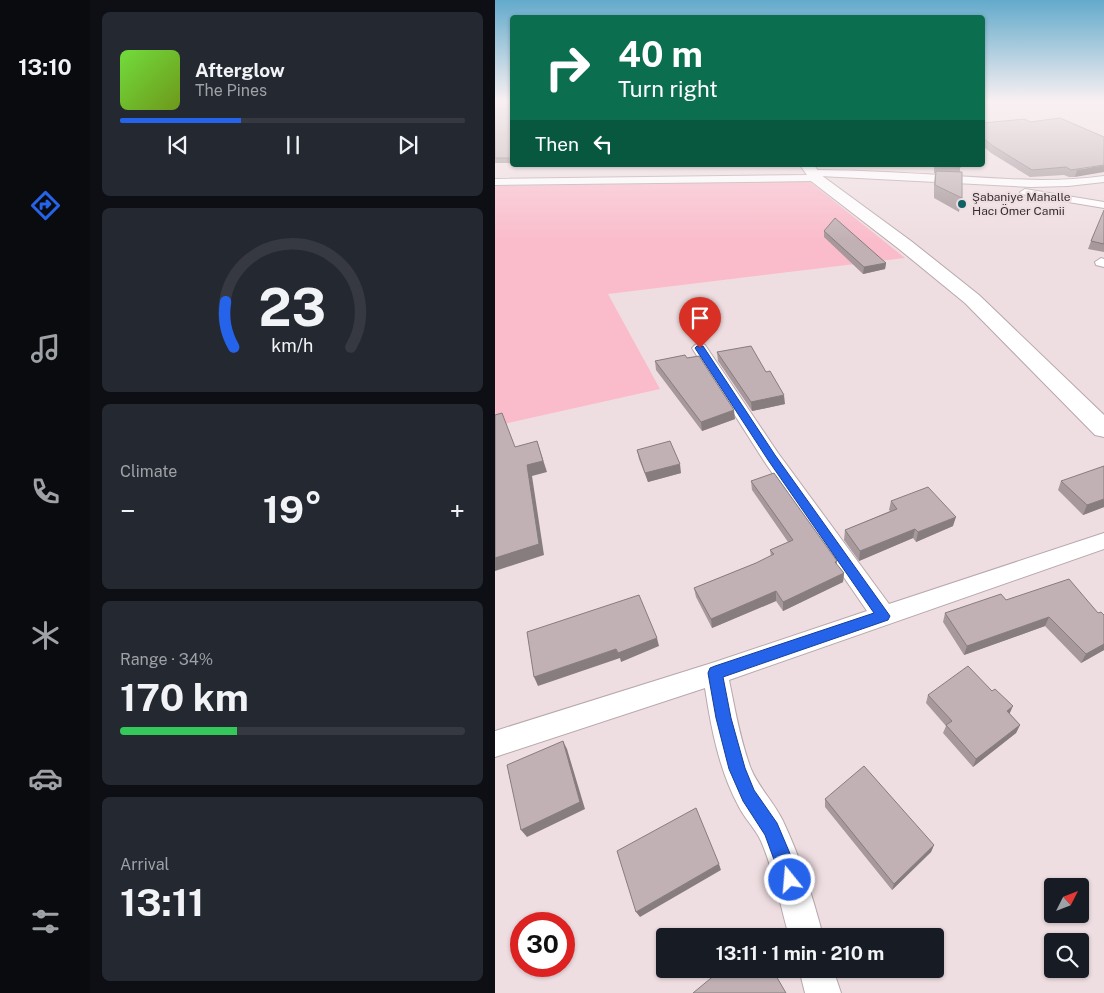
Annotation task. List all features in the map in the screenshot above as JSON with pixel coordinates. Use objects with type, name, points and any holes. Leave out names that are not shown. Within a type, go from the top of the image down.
[{"type":"street","points":[[812,172],[972,300],[1104,429]]},
{"type":"street","points":[[495,182],[558,177],[812,172],[1045,184],[1104,179]]},
{"type":"street","points":[[1007,183],[1023,192],[1104,204]]},
{"type":"street","points":[[700,348],[771,457],[883,616]]},
{"type":"street","points":[[495,744],[715,673],[1104,541]]},
{"type":"street","points":[[715,673],[723,718],[737,769],[748,795],[771,829],[785,863],[804,928]]},
{"type":"street","points":[[819,978],[823,993]]},
{"type":"shaded area","points":[[809,181],[905,258],[608,294],[660,389],[495,426],[495,186]]},
{"type":"building","points":[[495,147],[510,147],[510,158],[495,158]]},
{"type":"building","points":[[995,147],[1104,147],[1104,165],[1071,170],[1066,167],[1032,170]]},
{"type":"building","points":[[936,171],[962,172],[962,198],[935,185]]},
{"type":"building","points":[[1104,210],[1104,244],[1091,241]]},
{"type":"building","points":[[835,218],[886,263],[864,267],[824,231]]},
{"type":"building","points":[[751,346],[766,372],[770,371],[784,395],[751,402],[717,352]]},
{"type":"building","points":[[685,355],[687,358],[699,356],[734,410],[701,422],[655,361]]},
{"type":"building","points":[[502,413],[515,447],[537,441],[543,461],[527,465],[539,544],[495,558],[495,415]]},
{"type":"building","points":[[670,441],[680,464],[645,473],[637,450]]},
{"type":"building","points":[[1104,466],[1104,499],[1087,505],[1061,481]]},
{"type":"building","points":[[774,473],[844,573],[783,602],[776,591],[711,619],[694,588],[756,563],[774,554],[770,550],[793,540],[751,481]]},
{"type":"building","points":[[928,487],[956,517],[918,532],[915,529],[860,551],[845,530],[897,509],[891,501]]},
{"type":"building","points":[[1069,579],[1098,613],[1101,612],[1104,615],[1104,644],[1086,654],[1049,617],[967,646],[945,613],[1001,594],[1006,600]]},
{"type":"building","points":[[639,595],[657,638],[618,653],[616,649],[534,677],[527,632]]},
{"type":"building","points":[[968,666],[992,691],[995,689],[1013,706],[1007,711],[1020,725],[976,759],[946,725],[952,721],[928,695]]},
{"type":"building","points":[[563,741],[580,802],[521,830],[507,765]]},
{"type":"building","points":[[864,766],[934,845],[894,884],[825,799]]},
{"type":"building","points":[[696,808],[719,864],[636,912],[617,851]]},
{"type":"building","points":[[711,978],[777,978],[786,993],[693,993]]},
{"type":"place","name":"Şabaniye Mahalle Hacı Ömer Camii","points":[[962,204]]},
{"type":"route","points":[[700,348],[771,457],[883,616],[715,673],[723,718],[737,769],[748,795],[771,829],[790,880]]}]
